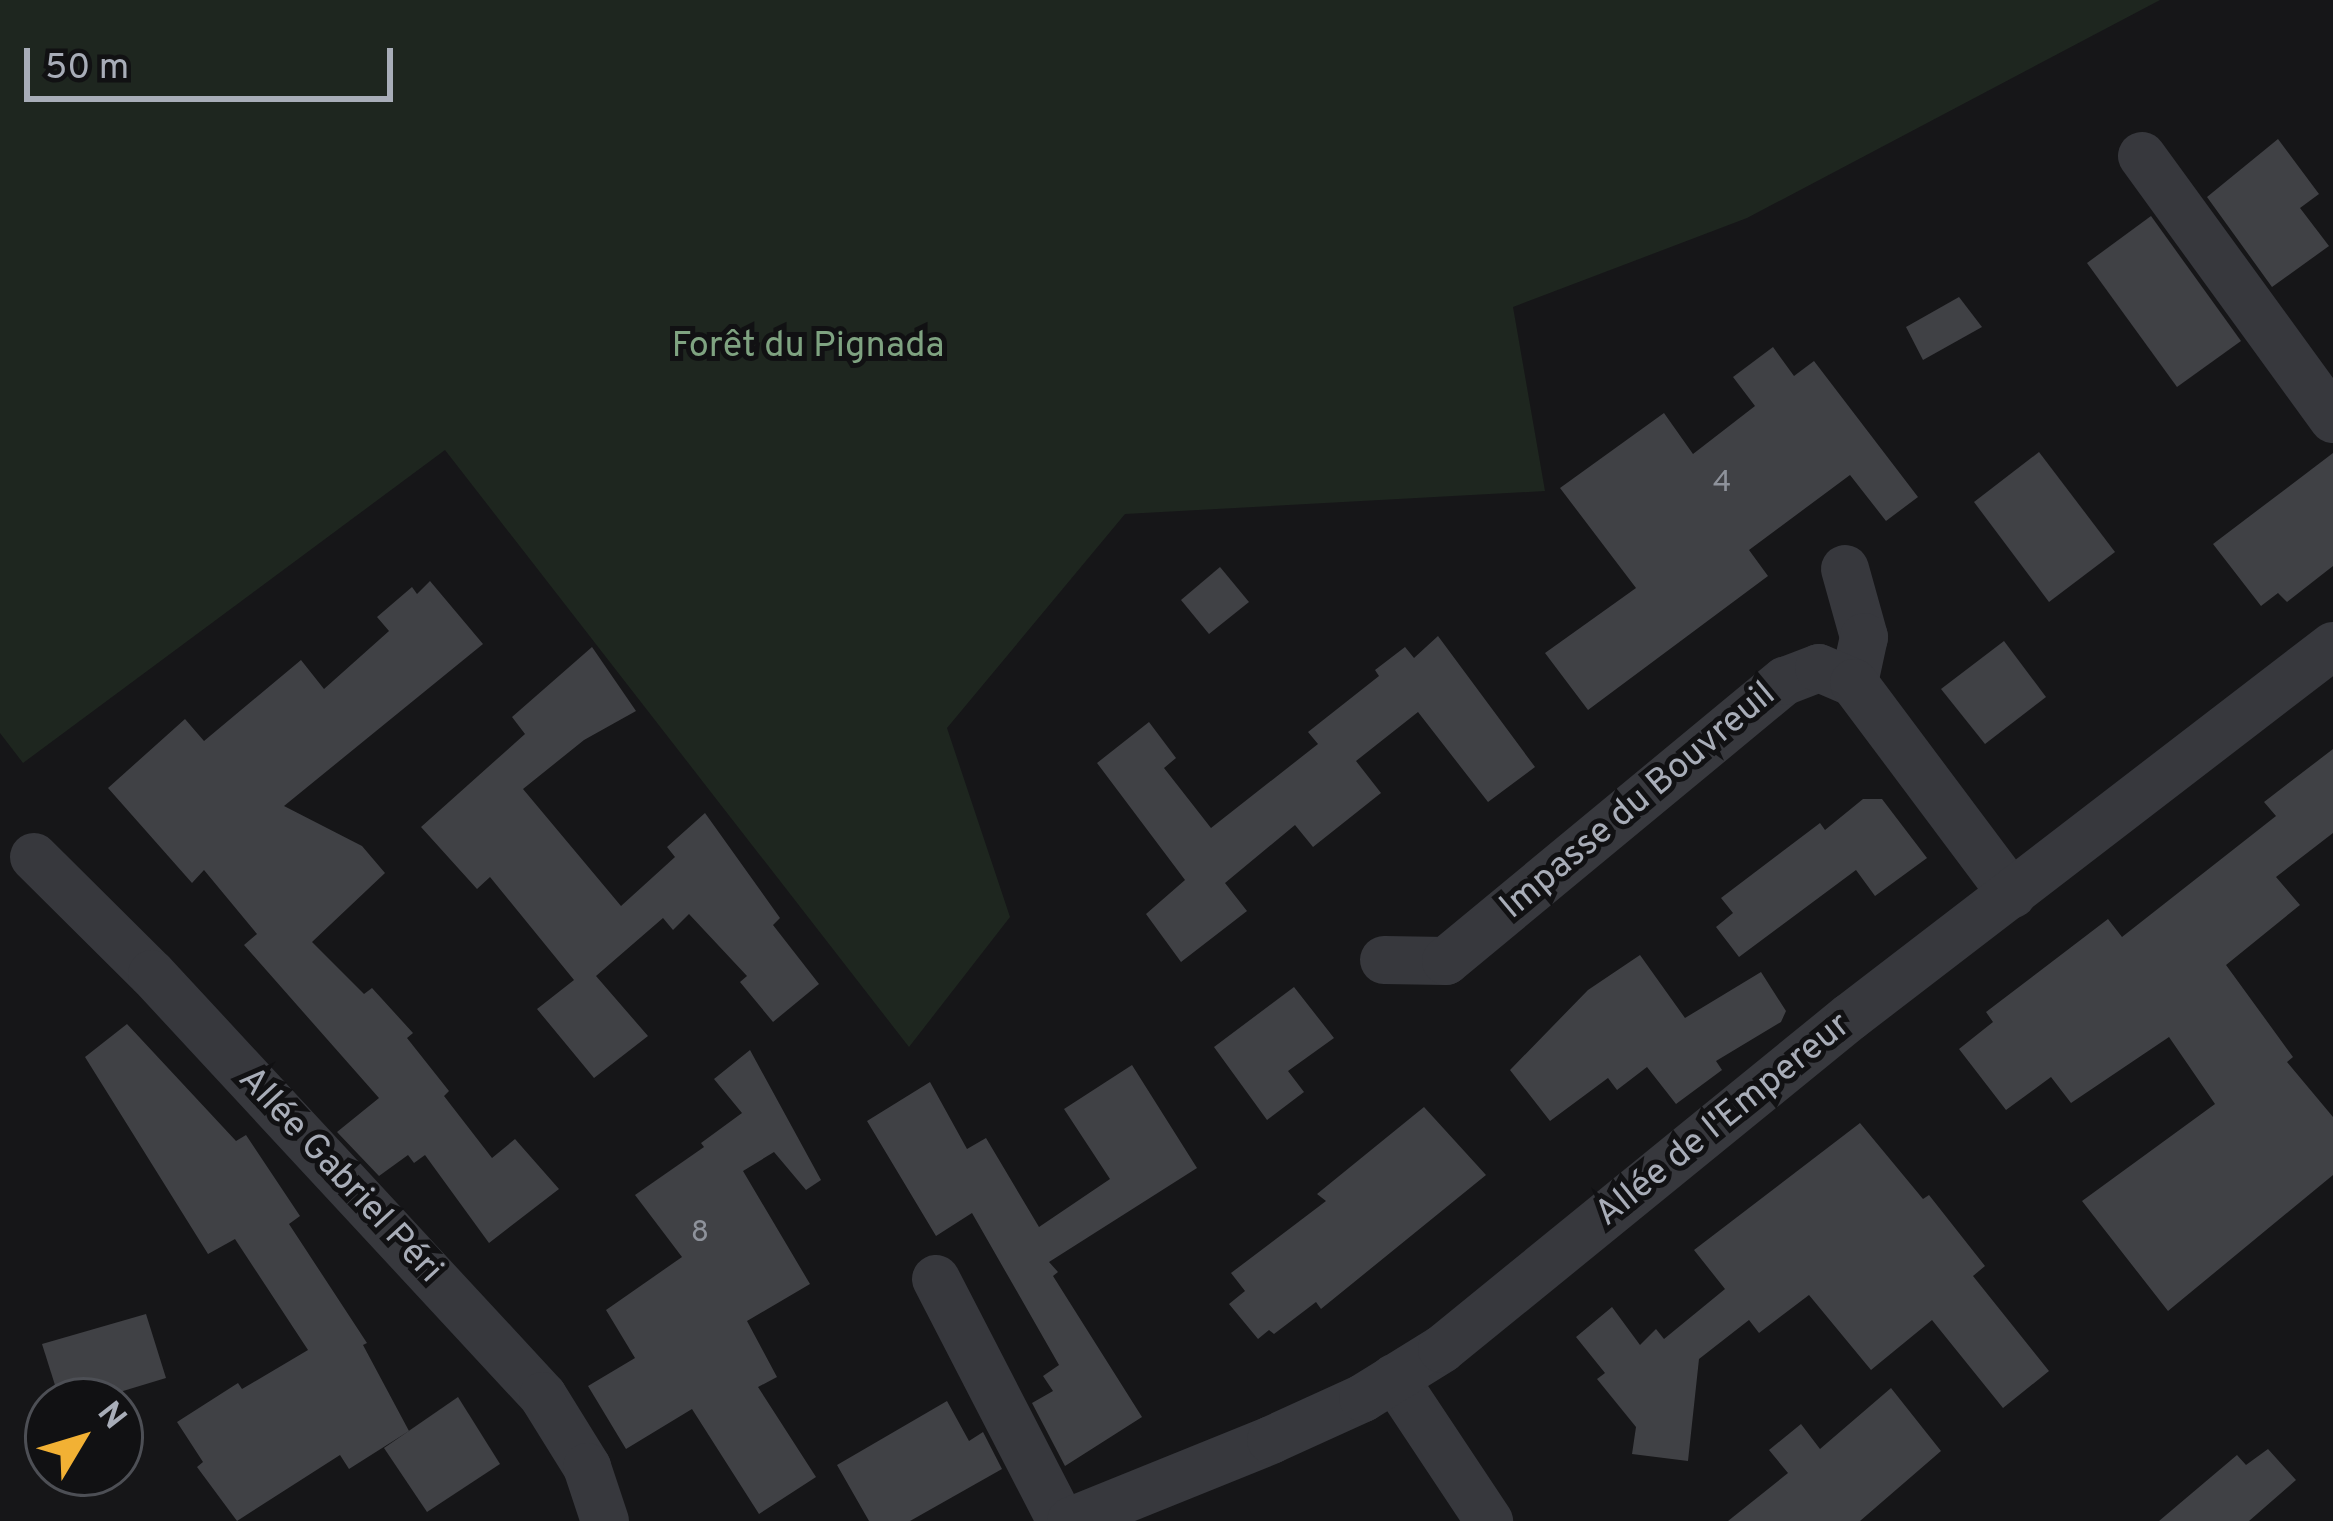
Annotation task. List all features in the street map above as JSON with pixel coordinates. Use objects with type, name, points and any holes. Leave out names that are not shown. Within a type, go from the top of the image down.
[{"type":"street","points":[[2142,156],[2333,419]]},
{"type":"street","points":[[1845,569],[1864,637],[1854,682],[2012,894]]},
{"type":"street","name":"Allée de l'Empereur","points":[[1071,1521],[1271,1441],[1394,1378],[1515,1292],[1850,1017],[2333,646]]},
{"type":"street","name":"Impasse du Bouvreuil","points":[[1384,960],[1446,961],[1785,681],[1819,668],[1854,682]]},
{"type":"street","name":"Allée Gabriel Péri","points":[[34,857],[152,974],[543,1396],[586,1467],[605,1521]]},
{"type":"street","points":[[936,1279],[1061,1521]]},
{"type":"street","points":[[1394,1378],[1489,1521]]},
{"type":"green space","name":"Forêt du Pignada","points":[[0,0],[2160,0],[1747,218],[1513,307],[1545,491],[1125,514],[947,728],[1010,917],[909,1047],[445,450],[23,763],[0,733]]},
{"type":"building","points":[[2278,139],[2319,194],[2300,208],[2329,246],[2272,287],[2207,197]]},
{"type":"building","points":[[2151,216],[2241,341],[2177,387],[2087,263]]},
{"type":"building","points":[[1959,297],[1982,327],[1923,360],[1906,327]]},
{"type":"building","points":[[1773,347],[1794,376],[1814,361],[1918,497],[1886,521],[1850,475],[1749,550],[1768,576],[1588,710],[1545,653],[1636,588],[1560,488],[1664,413],[1693,454],[1755,406],[1733,377]]},
{"type":"building","points":[[2039,452],[2115,552],[2049,602],[1974,502]]},
{"type":"building","points":[[2333,453],[2333,566],[2287,602],[2278,593],[2261,606],[2213,544]]},
{"type":"building","points":[[1220,567],[1249,602],[1209,634],[1181,600]]},
{"type":"building","points":[[430,581],[483,644],[284,806],[362,846],[385,873],[312,942],[364,994],[372,988],[413,1033],[407,1038],[449,1091],[444,1096],[492,1158],[515,1139],[559,1189],[489,1243],[425,1155],[414,1163],[408,1155],[379,1176],[337,1132],[379,1098],[244,945],[257,934],[204,870],[192,883],[108,788],[185,719],[204,741],[301,660],[324,689],[389,631],[377,617],[412,587],[417,594]]},
{"type":"building","points":[[1438,636],[1535,767],[1488,802],[1418,712],[1356,761],[1381,793],[1313,847],[1295,825],[1225,883],[1247,911],[1181,962],[1146,914],[1185,880],[1097,763],[1149,722],[1176,758],[1164,768],[1211,828],[1318,744],[1308,732],[1379,676],[1375,670],[1405,647],[1414,658]]},
{"type":"building","points":[[2004,641],[2046,697],[1985,744],[1941,689]]},
{"type":"building","points":[[592,647],[636,711],[584,740],[523,789],[621,906],[675,857],[667,847],[705,813],[780,918],[773,925],[819,984],[773,1022],[740,982],[747,976],[689,914],[673,930],[663,918],[596,976],[648,1036],[594,1078],[537,1009],[574,980],[490,877],[477,889],[421,827],[525,734],[512,717]]},
{"type":"building","points":[[2333,749],[2333,833],[2276,877],[2300,905],[2226,965],[2293,1057],[2287,1062],[2333,1117],[2333,1175],[2168,1311],[2082,1201],[2215,1104],[2169,1037],[2071,1103],[2051,1077],[2006,1110],[1959,1049],[1993,1022],[1986,1012],[2108,919],[2122,937],[2276,816],[2264,802]]},
{"type":"building","points":[[1863,799],[1882,799],[1927,858],[1875,896],[1856,870],[1739,957],[1716,927],[1733,913],[1721,898],[1820,823],[1825,830]]},
{"type":"building","points":[[1640,955],[1685,1018],[1761,972],[1786,1011],[1781,1022],[1716,1061],[1722,1070],[1676,1104],[1647,1067],[1617,1090],[1608,1078],[1550,1121],[1510,1070],[1588,990]]},
{"type":"building","points":[[1294,987],[1334,1038],[1288,1071],[1304,1092],[1267,1120],[1214,1047]]},
{"type":"building","points":[[127,1024],[236,1141],[246,1135],[300,1216],[289,1224],[367,1343],[363,1345],[409,1431],[349,1469],[340,1455],[237,1521],[197,1467],[203,1462],[177,1422],[238,1383],[242,1389],[308,1350],[235,1239],[208,1254],[85,1057]]},
{"type":"building","points":[[750,1050],[821,1180],[806,1190],[774,1152],[743,1171],[810,1284],[747,1321],[777,1377],[758,1387],[816,1477],[759,1514],[692,1409],[626,1449],[588,1386],[635,1358],[606,1310],[682,1257],[635,1195],[704,1147],[701,1143],[742,1113],[714,1079]]},
{"type":"building","points":[[1132,1065],[1197,1168],[1049,1262],[1058,1272],[1053,1276],[1142,1417],[1065,1466],[1032,1403],[1053,1391],[1043,1376],[1059,1365],[972,1213],[936,1236],[867,1121],[930,1082],[967,1149],[986,1138],[1039,1227],[1110,1179],[1064,1109]]},
{"type":"building","points":[[1424,1107],[1486,1175],[1321,1309],[1316,1302],[1274,1334],[1269,1330],[1258,1339],[1229,1304],[1245,1291],[1231,1273],[1326,1201],[1317,1194]]},
{"type":"building","points":[[1860,1123],[1923,1199],[1929,1195],[1985,1266],[1973,1276],[2049,1371],[2003,1408],[1932,1320],[1871,1370],[1809,1295],[1759,1333],[1749,1320],[1699,1359],[1688,1461],[1632,1454],[1636,1427],[1597,1379],[1605,1373],[1576,1337],[1612,1307],[1640,1345],[1656,1329],[1664,1339],[1725,1289],[1694,1250]]},
{"type":"building","points":[[146,1314],[166,1378],[144,1385],[144,1377],[52,1377],[42,1344]]},
{"type":"building","points":[[1891,1388],[1941,1451],[1860,1521],[1728,1521],[1788,1473],[1769,1450],[1801,1424],[1820,1449]]},
{"type":"building","points":[[458,1397],[500,1464],[427,1512],[384,1448]]},
{"type":"building","points":[[947,1401],[969,1441],[983,1432],[1002,1469],[910,1521],[869,1521],[837,1465]]},
{"type":"building","points":[[2268,1449],[2296,1480],[2249,1521],[2159,1521],[2237,1455],[2246,1465]]}]
